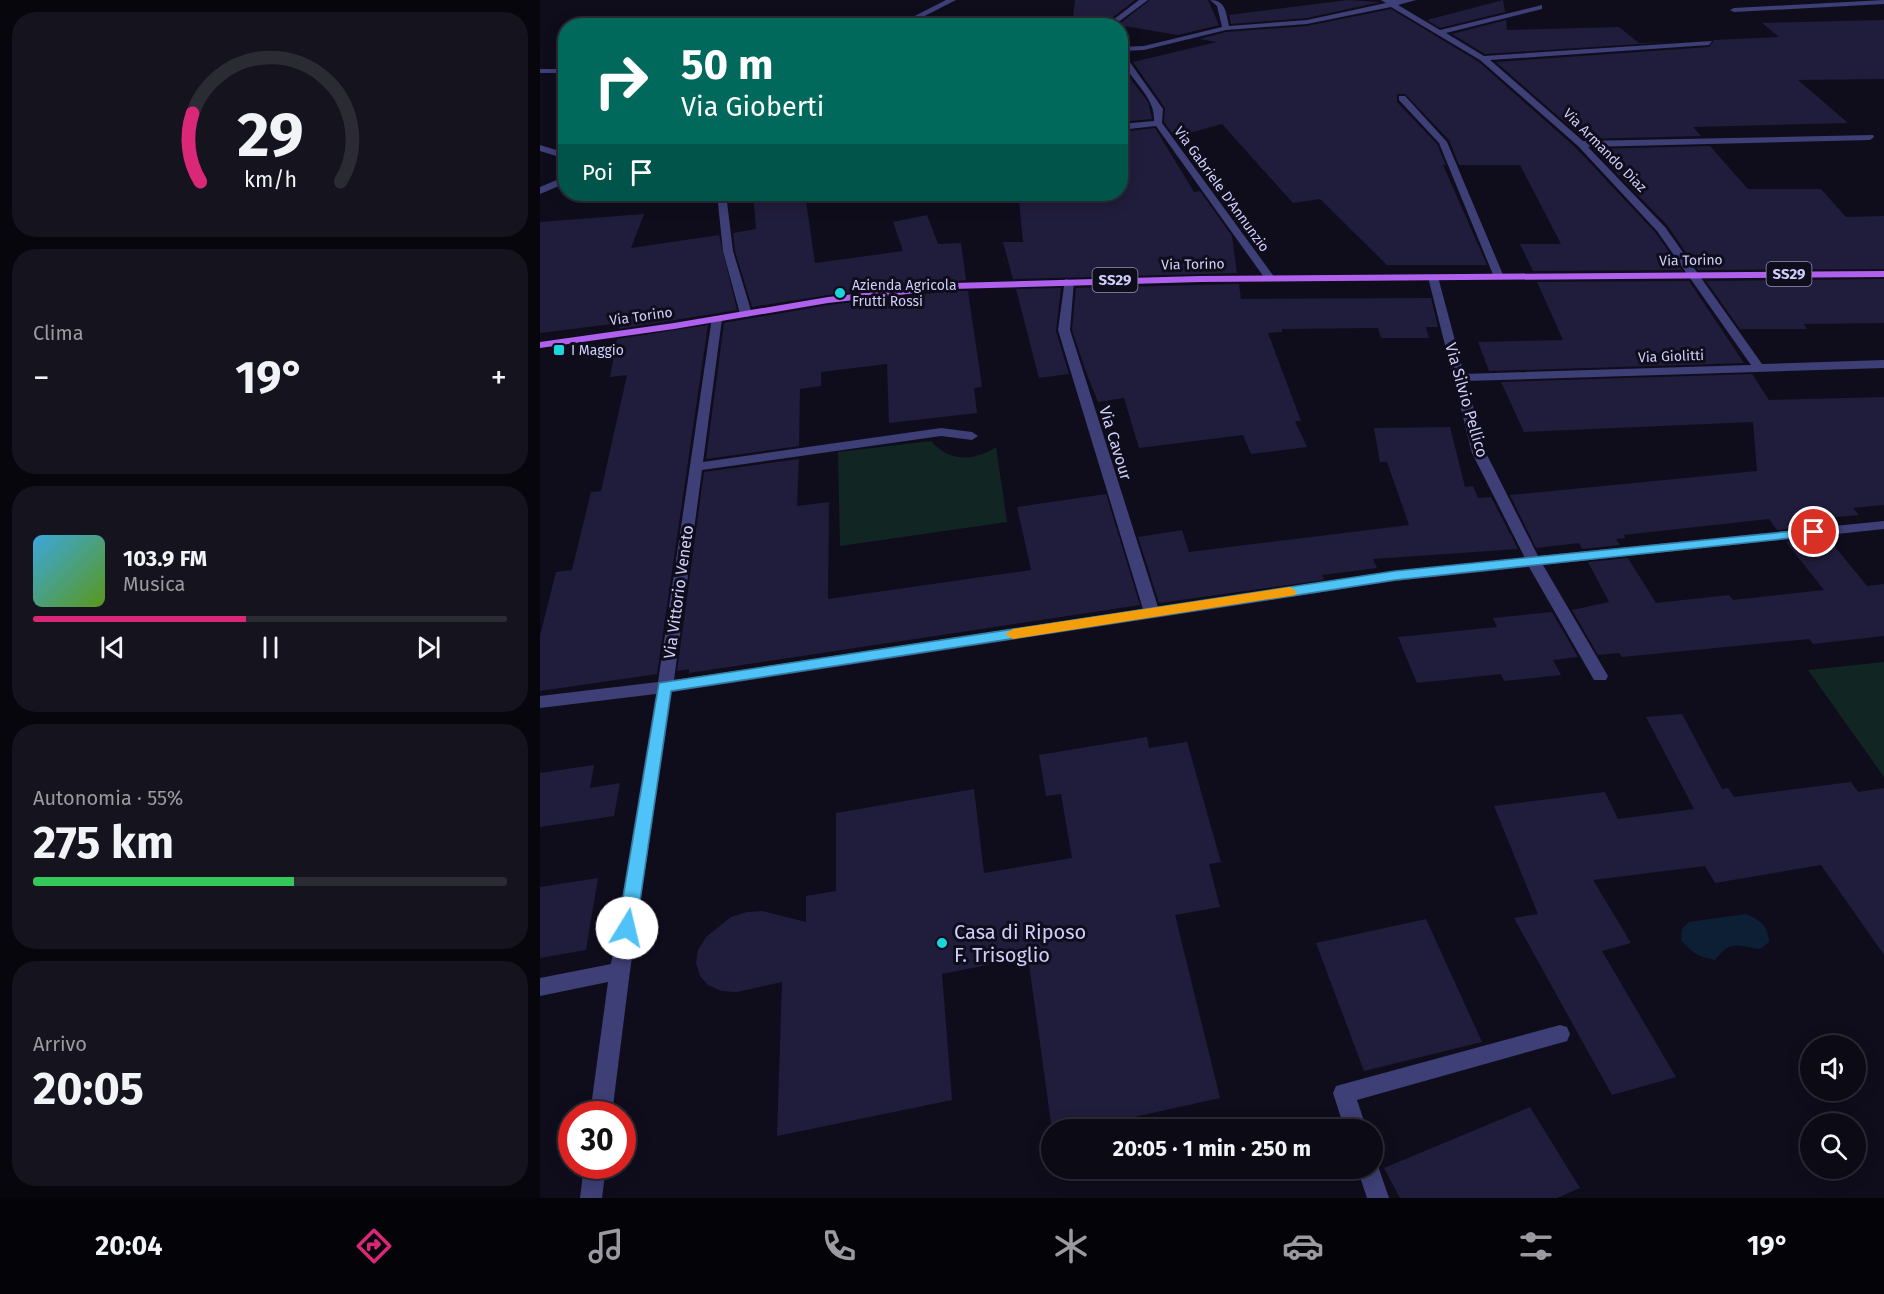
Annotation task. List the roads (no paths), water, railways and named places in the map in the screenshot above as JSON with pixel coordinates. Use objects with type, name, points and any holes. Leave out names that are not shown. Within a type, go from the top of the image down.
[{"type":"main road","name":"Via Torino","points":[[540,345],[828,300],[952,286],[1069,281],[1270,278],[1884,274]]},
{"type":"street","points":[[915,18],[952,0]]},
{"type":"street","points":[[1119,18],[1144,0]]},
{"type":"street","points":[[1214,0],[1220,5],[1226,28]]},
{"type":"street","points":[[1128,50],[1226,28],[1307,22],[1389,2],[1412,0]]},
{"type":"street","name":"Via Armando Diaz","points":[[1389,2],[1483,58],[1581,144],[1661,229],[1759,368]]},
{"type":"street","points":[[1734,10],[1884,2]]},
{"type":"street","points":[[1440,32],[1539,7]]},
{"type":"street","points":[[1483,58],[1709,43]]},
{"type":"street","name":"Via Gabriele D'Annunzio","points":[[1128,63],[1159,109],[1158,123],[1270,278]]},
{"type":"street","points":[[540,71],[558,71]]},
{"type":"street","points":[[1402,98],[1443,142],[1499,277]]},
{"type":"street","points":[[1128,126],[1158,123]]},
{"type":"street","points":[[1581,144],[1870,137]]},
{"type":"street","points":[[540,148],[558,154]]},
{"type":"street","points":[[540,191],[558,183]]},
{"type":"street","points":[[722,201],[728,251],[746,314]]},
{"type":"street","name":"Via Silvio Pellico","points":[[1433,278],[1479,453],[1534,562],[1600,676]]},
{"type":"street","name":"Via Cavour","points":[[1069,281],[1064,330],[1152,613]]},
{"type":"street","name":"Via Vittorio Veneto","points":[[604,1101],[620,971],[665,687],[716,319]]},
{"type":"street","name":"Via Giolitti","points":[[1459,378],[1884,364]]},
{"type":"street","points":[[696,467],[941,432],[972,436]]},
{"type":"street","points":[[540,702],[665,687],[1395,576],[1884,525]]},
{"type":"street","points":[[540,987],[620,971]]},
{"type":"street","points":[[1352,1119],[1344,1093],[1560,1034]]},
{"type":"street","points":[[591,1198],[593,1179]]},
{"type":"street","points":[[1372,1179],[1378,1198]]},
{"type":"water","points":[[1746,914],[1760,921],[1767,931],[1769,942],[1760,949],[1730,946],[1715,960],[1695,953],[1681,940],[1682,929],[1689,922]]},
{"type":"place","name":"Azienda Agricola Frutti Rossi","points":[[840,293]]},
{"type":"place","name":"I Maggio","points":[[559,350]]},
{"type":"place","name":"Casa di Riposo F. Trisoglio","points":[[942,943]]}]
